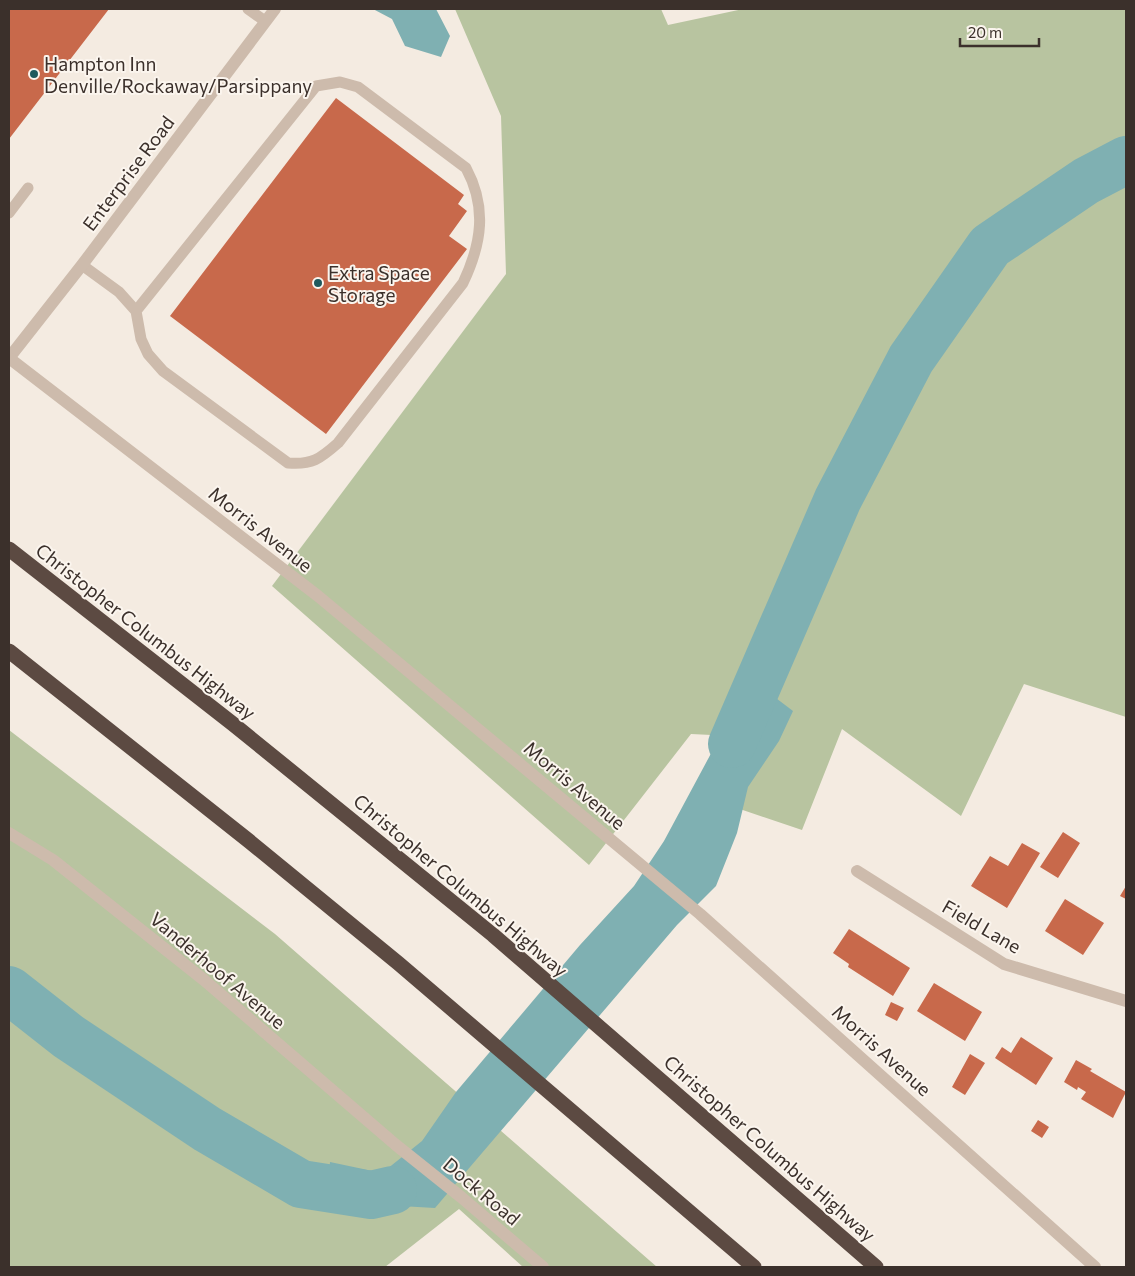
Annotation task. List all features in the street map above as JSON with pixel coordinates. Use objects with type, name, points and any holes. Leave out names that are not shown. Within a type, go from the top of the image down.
[{"type":"highway","name":"Christopher Columbus Highway","points":[[9,549],[233,724],[493,935],[876,1267]]},
{"type":"highway","points":[[13,655],[249,841],[476,1029],[754,1267]]},
{"type":"street","name":"Enterprise Road","points":[[9,358],[82,265],[275,9]]},
{"type":"street","name":"Morris Avenue","points":[[9,358],[318,596],[634,858],[700,914],[1096,1267]]},
{"type":"street","name":"Vanderhoof Avenue","points":[[9,833],[53,860],[204,980],[396,1145]]},
{"type":"street","name":"Field Lane","points":[[857,871],[1004,964],[1126,1001]]},
{"type":"street","name":"Dock Road","points":[[396,1145],[543,1267]]},
{"type":"lane","points":[[248,9],[265,21]]},
{"type":"lane","points":[[82,265],[119,292],[136,311],[145,347],[163,371],[288,463],[305,465],[320,458],[338,443],[463,283],[479,243],[480,218],[476,187],[466,168],[358,87],[340,82],[316,86],[136,311]]},
{"type":"lane","points":[[9,213],[28,188]]},
{"type":"green space","points":[[455,9],[661,9],[668,25],[743,9],[1126,9],[1126,717],[1024,684],[961,816],[842,729],[802,830],[731,806],[753,737],[691,734],[589,865],[272,586],[506,274],[501,116]]},
{"type":"green space","points":[[9,730],[275,934],[657,1267],[523,1267],[459,1209],[385,1267],[9,1267]]},
{"type":"water","points":[[373,9],[436,9],[450,36],[441,57],[405,46],[392,19]]},
{"type":"water","points":[[751,679],[793,711],[779,741],[748,787],[737,833],[716,886],[677,925],[435,1208],[383,1205],[328,1195],[330,1162],[382,1173],[422,1141],[456,1092],[580,945],[634,886],[664,841]]},
{"type":"building","name":"Hampton Inn Denville/Rockaway/Parsippany","points":[[9,9],[109,9],[9,139]]},
{"type":"building","name":"Extra Space Storage","points":[[336,98],[464,195],[458,204],[467,211],[449,236],[467,249],[326,434],[170,316]]},
{"type":"building","points":[[1063,832],[1080,843],[1058,878],[1040,867]]},
{"type":"building","points":[[1022,843],[1040,853],[1007,908],[971,886],[990,856],[1008,866]]},
{"type":"building","points":[[1126,886],[1126,899],[1120,896]]},
{"type":"building","points":[[1065,899],[1104,923],[1083,955],[1045,931]]},
{"type":"building","points":[[849,929],[910,968],[893,996],[848,967],[849,964],[833,953]]},
{"type":"building","points":[[934,983],[982,1012],[965,1041],[917,1011]]},
{"type":"building","points":[[891,1002],[904,1008],[897,1021],[885,1015]]},
{"type":"building","points":[[1021,1037],[1053,1058],[1036,1085],[995,1058],[1002,1047],[1011,1053]]},
{"type":"building","points":[[970,1054],[985,1063],[965,1095],[952,1087]]},
{"type":"building","points":[[1076,1060],[1092,1069],[1090,1071],[1126,1092],[1113,1118],[1081,1099],[1086,1092],[1078,1087],[1077,1090],[1064,1082]]},
{"type":"building","points":[[1038,1120],[1049,1127],[1042,1138],[1031,1131]]},
{"type":"waterway","points":[[732,744],[838,499],[911,359],[990,246],[1086,181],[1126,160]]},
{"type":"waterway","points":[[9,990],[69,1037],[207,1129],[301,1184],[371,1195],[393,1190]]},
{"type":"place","name":"Hampton Inn Denville/Rockaway/Parsippany","points":[[34,74]]},
{"type":"place","name":"Extra Space Storage","points":[[318,283]]}]
